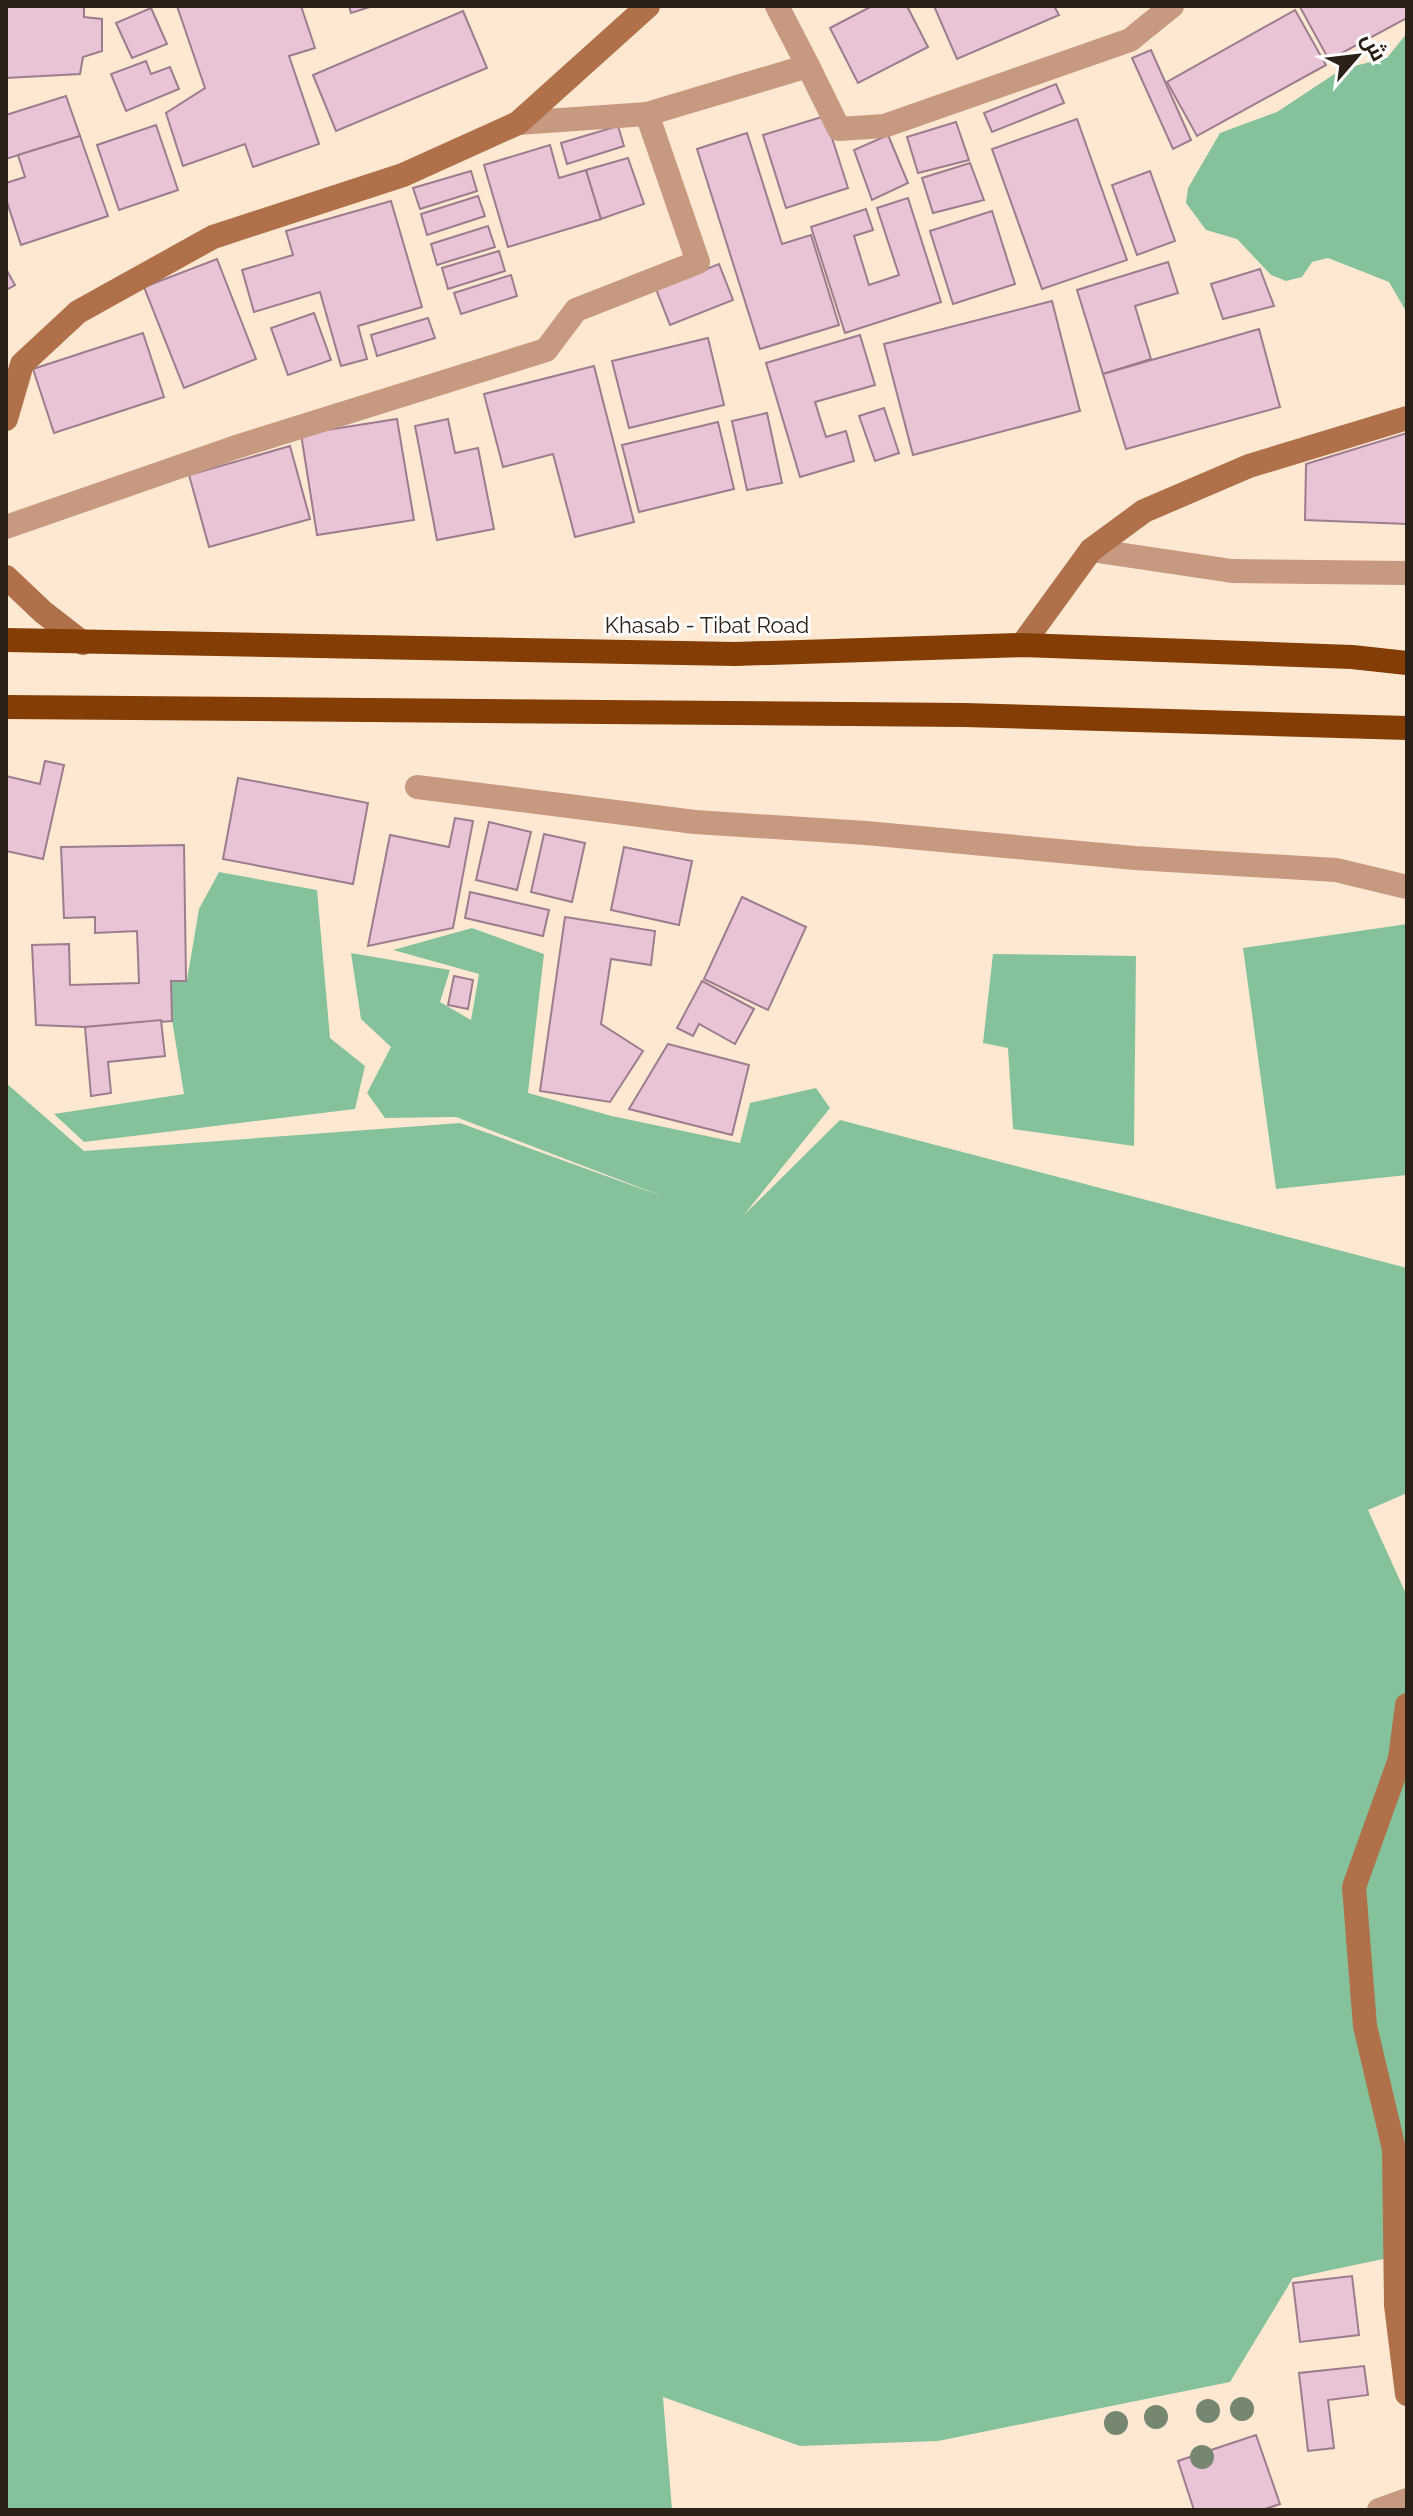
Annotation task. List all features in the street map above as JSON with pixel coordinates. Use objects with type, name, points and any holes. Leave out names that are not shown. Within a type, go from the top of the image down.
[{"type":"highway","name":"Khasab - Tibat Road","points":[[6,640],[735,654],[1022,645],[1352,657],[1407,663]]},
{"type":"highway","points":[[6,707],[964,715],[1407,728]]},
{"type":"street","points":[[6,419],[22,364],[78,312],[213,237],[403,175],[518,123],[648,6]]},
{"type":"street","points":[[777,6],[839,129],[884,126],[1130,40],[1172,6]]},
{"type":"street","points":[[518,123],[647,114],[808,66]]},
{"type":"street","points":[[6,527],[236,447],[546,350],[576,310],[698,262],[647,114]]},
{"type":"street","points":[[1022,645],[1091,550],[1144,511],[1249,466],[1407,418]]},
{"type":"street","points":[[1091,550],[1232,571],[1407,573]]},
{"type":"street","points":[[6,577],[43,612],[83,643]]},
{"type":"street","points":[[417,787],[695,822],[866,833],[1135,858],[1336,870],[1407,887]]},
{"type":"street","points":[[1407,1705],[1400,1759],[1354,1887],[1365,2026],[1394,2149],[1396,2305],[1407,2394]]},
{"type":"street","points":[[1379,2510],[1407,2500]]},
{"type":"green space","points":[[1407,33],[1407,313],[1389,282],[1328,258],[1312,262],[1302,277],[1286,281],[1271,275],[1237,239],[1206,230],[1186,203],[1188,188],[1220,133],[1277,112],[1342,69],[1387,58]]},
{"type":"green space","points":[[219,872],[317,890],[330,1038],[365,1066],[355,1109],[84,1142],[54,1114],[184,1094],[166,983],[187,980],[199,909]]},
{"type":"green space","points":[[1407,924],[1407,1175],[1276,1189],[1243,948]]},
{"type":"green space","points":[[472,928],[544,954],[528,1093],[612,1116],[740,1143],[750,1103],[816,1088],[830,1108],[744,1215],[840,1120],[1407,1268],[1407,1493],[1368,1510],[1407,1596],[1407,2254],[1293,2278],[1230,2382],[938,2441],[800,2446],[663,2397],[672,2510],[6,2510],[6,1083],[84,1151],[460,1123],[667,1198],[456,1117],[385,1118],[367,1093],[391,1047],[361,1019],[351,953],[450,970],[440,1002],[471,1020],[479,974],[393,950]]},
{"type":"green space","points":[[993,954],[1136,956],[1134,1146],[1013,1129],[1008,1048],[983,1043]]},
{"type":"building","points":[[6,6],[84,6],[84,17],[102,19],[102,51],[83,57],[80,74],[6,78]]},
{"type":"building","points":[[177,6],[301,6],[315,48],[289,56],[319,144],[253,167],[245,144],[183,166],[166,113],[205,88]]},
{"type":"building","points":[[349,6],[373,6],[351,13]]},
{"type":"building","points":[[872,6],[907,6],[928,47],[858,83],[830,28]]},
{"type":"building","points":[[934,6],[1054,6],[1059,15],[957,59]]},
{"type":"building","points":[[1302,6],[1407,6],[1407,18],[1329,60]]},
{"type":"building","points":[[151,8],[167,44],[132,58],[116,23]]},
{"type":"building","points":[[1295,10],[1326,65],[1197,136],[1167,82]]},
{"type":"building","points":[[463,11],[487,68],[336,131],[313,75]]},
{"type":"building","points":[[1151,50],[1191,140],[1173,149],[1132,58]]},
{"type":"building","points":[[146,61],[151,74],[170,67],[179,89],[126,111],[111,74]]},
{"type":"building","points":[[1056,84],[1064,103],[992,132],[984,113]]},
{"type":"building","points":[[66,96],[80,136],[6,159],[6,115]]},
{"type":"building","points":[[825,116],[848,188],[786,208],[763,135]]},
{"type":"building","points":[[1077,119],[1127,260],[1042,289],[992,149]]},
{"type":"building","points":[[956,122],[969,160],[918,173],[907,137]]},
{"type":"building","points":[[156,125],[178,190],[119,210],[97,145]]},
{"type":"building","points":[[618,126],[624,146],[567,164],[561,143]]},
{"type":"building","points":[[747,133],[782,244],[811,235],[839,325],[760,349],[697,149]]},
{"type":"building","points":[[888,135],[908,183],[872,200],[854,150]]},
{"type":"building","points":[[80,136],[108,216],[21,245],[6,199],[6,183],[25,177],[18,155]]},
{"type":"building","points":[[550,145],[559,178],[586,170],[601,219],[508,247],[484,165]]},
{"type":"building","points":[[628,158],[644,204],[601,219],[586,170]]},
{"type":"building","points":[[970,163],[984,200],[933,213],[922,178]]},
{"type":"building","points":[[471,171],[477,191],[420,209],[413,188]]},
{"type":"building","points":[[1150,171],[1175,241],[1137,255],[1112,185]]},
{"type":"building","points":[[478,196],[485,216],[427,235],[421,214]]},
{"type":"building","points":[[908,198],[941,302],[845,333],[811,227],[866,209],[873,230],[854,236],[869,285],[899,275],[877,208]]},
{"type":"building","points":[[391,201],[422,307],[358,326],[367,359],[341,366],[320,292],[254,312],[242,270],[293,255],[286,231]]},
{"type":"building","points":[[992,211],[1015,284],[953,304],[930,231]]},
{"type":"building","points":[[488,226],[495,247],[437,265],[431,244]]},
{"type":"building","points":[[499,251],[505,271],[448,289],[442,268]]},
{"type":"building","points":[[217,259],[256,359],[184,388],[144,287]]},
{"type":"building","points":[[1168,262],[1178,293],[1135,306],[1151,359],[1103,374],[1077,290]]},
{"type":"building","points":[[719,264],[733,300],[670,325],[656,289]]},
{"type":"building","points":[[6,269],[15,285],[6,290]]},
{"type":"building","points":[[1260,269],[1274,306],[1223,319],[1211,284]]},
{"type":"building","points":[[511,275],[517,296],[461,314],[454,293]]},
{"type":"building","points":[[1052,301],[1080,411],[913,455],[884,344]]},
{"type":"building","points":[[314,313],[331,360],[288,375],[271,328]]},
{"type":"building","points":[[428,318],[435,338],[377,356],[371,335]]},
{"type":"building","points":[[1259,329],[1280,407],[1126,449],[1103,374]]},
{"type":"building","points":[[143,333],[164,397],[54,433],[33,369]]},
{"type":"building","points":[[860,335],[875,385],[815,402],[826,437],[846,431],[854,461],[800,477],[766,363]]},
{"type":"building","points":[[708,338],[724,405],[629,428],[612,361]]},
{"type":"building","points":[[594,366],[634,522],[575,537],[553,454],[503,467],[484,394]]},
{"type":"building","points":[[884,408],[899,453],[875,461],[859,416]]},
{"type":"building","points":[[767,413],[782,483],[747,490],[732,421]]},
{"type":"building","points":[[397,419],[414,520],[317,535],[301,434]]},
{"type":"building","points":[[448,419],[455,453],[478,448],[494,529],[437,540],[415,426]]},
{"type":"building","points":[[718,422],[734,489],[639,512],[622,445]]},
{"type":"building","points":[[1407,433],[1407,524],[1305,520],[1306,464]]},
{"type":"building","points":[[290,446],[310,519],[209,547],[189,475]]},
{"type":"building","points":[[45,761],[64,765],[43,859],[6,851],[6,776],[40,784]]},
{"type":"building","points":[[238,778],[368,803],[353,884],[223,859]]},
{"type":"building","points":[[455,818],[473,821],[453,928],[368,946],[390,835],[449,847]]},
{"type":"building","points":[[489,822],[531,832],[517,890],[476,880]]},
{"type":"building","points":[[544,834],[585,843],[572,902],[531,892]]},
{"type":"building","points":[[184,845],[186,981],[171,981],[172,1021],[85,1027],[36,1025],[32,945],[69,944],[70,985],[139,983],[137,931],[95,933],[95,917],[64,918],[61,847]]},
{"type":"building","points":[[624,847],[692,861],[679,925],[611,910]]},
{"type":"building","points":[[470,892],[549,910],[543,936],[465,918]]},
{"type":"building","points":[[742,897],[806,927],[768,1010],[704,979]]},
{"type":"building","points":[[565,917],[655,931],[651,965],[611,959],[601,1024],[643,1051],[610,1102],[540,1091]]},
{"type":"building","points":[[454,976],[473,980],[468,1009],[448,1005]]},
{"type":"building","points":[[702,981],[754,1009],[735,1044],[699,1024],[693,1036],[677,1028]]},
{"type":"building","points":[[161,1020],[165,1056],[108,1062],[111,1093],[91,1096],[85,1027]]},
{"type":"building","points":[[668,1044],[749,1065],[732,1135],[629,1109]]},
{"type":"building","points":[[1352,2276],[1359,2335],[1300,2342],[1293,2283]]},
{"type":"building","points":[[1364,2366],[1368,2395],[1328,2400],[1334,2448],[1308,2451],[1299,2373]]},
{"type":"building","points":[[1256,2435],[1280,2504],[1262,2510],[1194,2510],[1178,2461]]}]
